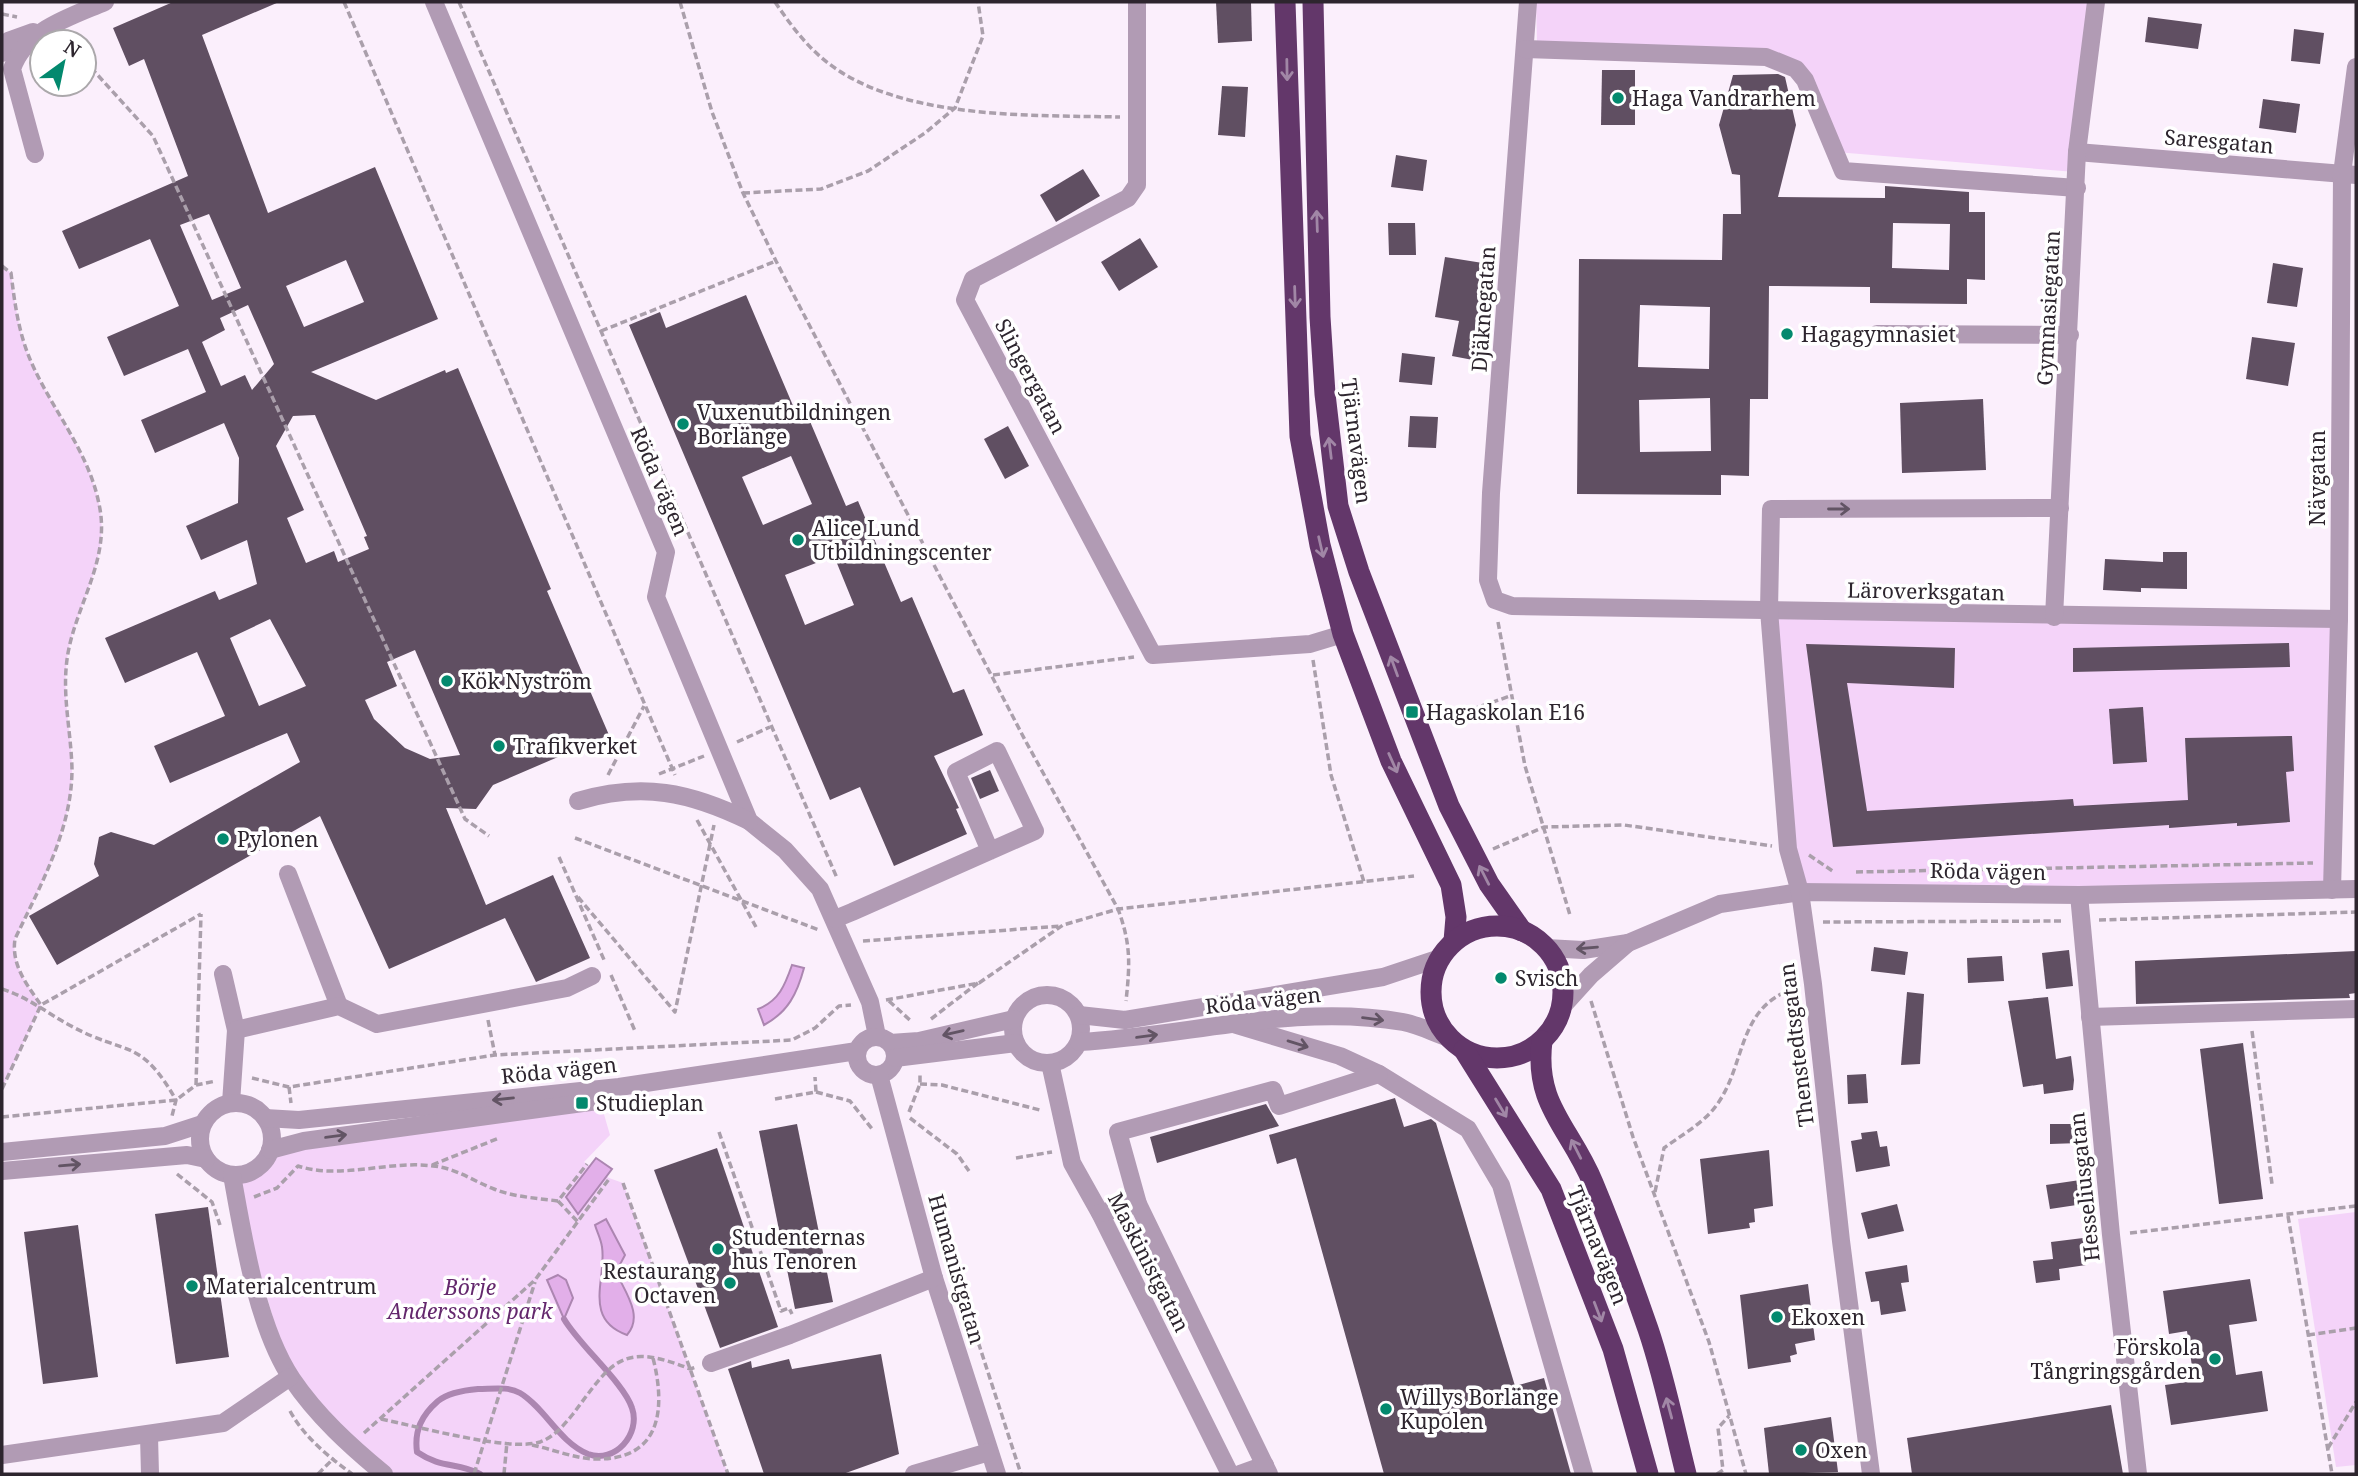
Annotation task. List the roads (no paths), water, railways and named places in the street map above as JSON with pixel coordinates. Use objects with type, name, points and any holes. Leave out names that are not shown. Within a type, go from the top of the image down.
[{"type":"highway","points":[[1285,2],[1300,436],[1321,545],[1343,634],[1391,761],[1451,885],[1456,917],[1454,941]]},
{"type":"highway","name":"Tjärnavägen","points":[[1313,2],[1320,317],[1325,394],[1338,506],[1359,572],[1449,806],[1489,884],[1522,931]]},
{"type":"highway","points":[[1487,927],[1522,931],[1546,948],[1558,965],[1563,986],[1562,1007],[1555,1025],[1542,1041],[1513,1057],[1496,1059],[1456,1044],[1437,1020],[1431,999],[1431,985],[1440,958],[1454,941],[1487,927]]},
{"type":"highway","name":"Tjärnavägen","points":[[1542,1041],[1539,1066],[1541,1083],[1549,1105],[1592,1181],[1649,1332],[1686,1474]]},
{"type":"highway","name":"Tjärnavägen","points":[[1456,1044],[1550,1189],[1613,1349],[1648,1474]]},
{"type":"street","points":[[2,52],[8,41],[105,2]]},
{"type":"street","name":"Röda vägen","points":[[434,2],[666,552],[656,597],[749,821],[785,850],[843,915],[879,1001],[888,1046]]},
{"type":"street","name":"Slingergatan","points":[[1138,2],[1137,185],[1128,198],[973,279],[965,300],[1153,655],[1311,645],[1343,634]]},
{"type":"street","name":"Djäknegatan","points":[[1504,603],[1488,580],[1491,493],[1528,2]]},
{"type":"street","name":"Gymnasiegatan","points":[[2054,617],[2077,152],[2096,2]]},
{"type":"street","points":[[35,154],[12,69],[23,46],[52,25]]},
{"type":"street","points":[[1525,49],[1766,57],[1796,69],[1805,80],[1843,171],[2077,188]]},
{"type":"street","name":"Nävgatan","points":[[2332,890],[2345,628],[2349,175],[2356,67]]},
{"type":"street","name":"Saresgatan","points":[[2077,152],[2349,175]]},
{"type":"street","points":[[1878,334],[2070,335]]},
{"type":"street","name":"Thenstedtsgatan","points":[[1871,1474],[1841,1241],[1813,984],[1800,892],[1788,849],[1769,610],[1771,509],[2060,508]]},
{"type":"street","name":"Läroverksgatan","points":[[1504,603],[2054,617],[2345,628]]},
{"type":"street","points":[[843,915],[990,851],[1035,831],[998,751],[956,772],[990,851]]},
{"type":"street","points":[[578,801],[597,795],[647,790],[683,794],[749,821]]},
{"type":"street","points":[[288,874],[339,1006]]},
{"type":"street","name":"Röda vägen","points":[[1546,948],[1583,950],[1628,943],[1720,904],[1800,892],[2079,895],[2356,890]]},
{"type":"street","name":"Hesseliusgatan","points":[[2079,895],[2111,1235],[2138,1474]]},
{"type":"street","name":"Röda vägen","points":[[1562,1007],[1591,975],[1628,943]]},
{"type":"street","name":"Röda vägen","points":[[1079,1015],[1125,1020],[1383,977],[1440,958]]},
{"type":"street","points":[[222,974],[236,1030],[231,1103]]},
{"type":"street","points":[[236,1030],[339,1006],[377,1024],[567,988],[592,976]]},
{"type":"street","points":[[1045,995],[1065,1000],[1079,1015],[1079,1041],[1068,1056],[1050,1063],[1030,1058],[1016,1042],[1014,1019],[1026,1002],[1045,995]]},
{"type":"street","points":[[2090,1017],[2356,1009]]},
{"type":"street","name":"Röda vägen","points":[[1079,1041],[1124,1039],[1233,1024],[1341,1015],[1406,1022],[1456,1044]]},
{"type":"street","points":[[888,1046],[890,1069],[879,1075],[866,1073],[857,1057],[864,1040],[888,1046],[920,1042],[1014,1019]]},
{"type":"street","points":[[1233,1024],[1340,1056],[1378,1074],[1468,1129],[1501,1185],[1584,1474]]},
{"type":"street","points":[[920,1042],[1016,1042]]},
{"type":"street","name":"Röda vägen","points":[[270,1150],[304,1140],[857,1057]]},
{"type":"street","name":"Maskinistgatan","points":[[1050,1063],[1072,1163],[1100,1213],[1230,1474]]},
{"type":"street","points":[[1240,1474],[1267,1469],[1138,1204],[1118,1132],[1273,1090],[1279,1105],[1378,1074]]},
{"type":"street","name":"Humanistgatan","points":[[879,1075],[933,1278],[997,1474]]},
{"type":"street","name":"Röda vägen","points":[[265,1118],[299,1120],[620,1093]]},
{"type":"street","points":[[2,1152],[165,1136],[202,1124],[219,1106],[231,1103],[250,1106],[265,1118],[272,1139],[270,1150],[257,1168],[244,1174],[222,1172],[206,1159],[200,1148],[202,1124]]},
{"type":"street","points":[[2,1171],[187,1155],[206,1159]]},
{"type":"street","points":[[232,1175],[265,1323],[290,1377],[349,1445],[384,1474]]},
{"type":"street","points":[[1100,1213],[1138,1204]]},
{"type":"street","points":[[711,1363],[933,1278]]},
{"type":"street","points":[[2,1455],[149,1436],[223,1423],[290,1377]]},
{"type":"street","points":[[149,1436],[150,1474]]},
{"type":"street","points":[[914,1474],[989,1452]]},
{"type":"waterway","points":[[480,1474],[434,1461],[417,1452],[418,1430],[424,1417],[438,1401],[447,1396],[463,1391],[500,1388],[520,1393],[529,1399],[569,1442],[588,1454],[608,1455],[616,1451],[629,1437],[634,1418],[627,1398],[564,1319]]},
{"type":"place","name":"Haga Vandrarhem","points":[[1618,98]]},
{"type":"place","name":"Hagagymnasiet","points":[[1787,334]]},
{"type":"place","name":"Vuxenutbildningen Borlänge","points":[[683,424]]},
{"type":"place","name":"Alice Lund Utbildningscenter","points":[[798,540]]},
{"type":"place","name":"Kök Nyström","points":[[447,681]]},
{"type":"place","name":"Hagaskolan E16","points":[[1412,712]]},
{"type":"place","name":"Trafikverket","points":[[499,746]]},
{"type":"place","name":"Pylonen","points":[[223,839]]},
{"type":"place","name":"Svisch","points":[[1501,978]]},
{"type":"place","name":"Studieplan","points":[[582,1103]]},
{"type":"place","name":"Studenternas hus Tenoren","points":[[718,1249]]},
{"type":"place","name":"Restaurang Octaven","points":[[730,1283]]},
{"type":"place","name":"Materialcentrum","points":[[192,1286]]},
{"type":"place","name":"Ekoxen","points":[[1777,1317]]},
{"type":"place","name":"Förskola Tångringsgården","points":[[2215,1359]]},
{"type":"place","name":"Willys Borlänge Kupolen","points":[[1386,1409]]},
{"type":"place","name":"Oxen","points":[[1801,1450]]},
{"type":"park label","name":"Börje Anderssons park","points":[[470,1299]]}]
